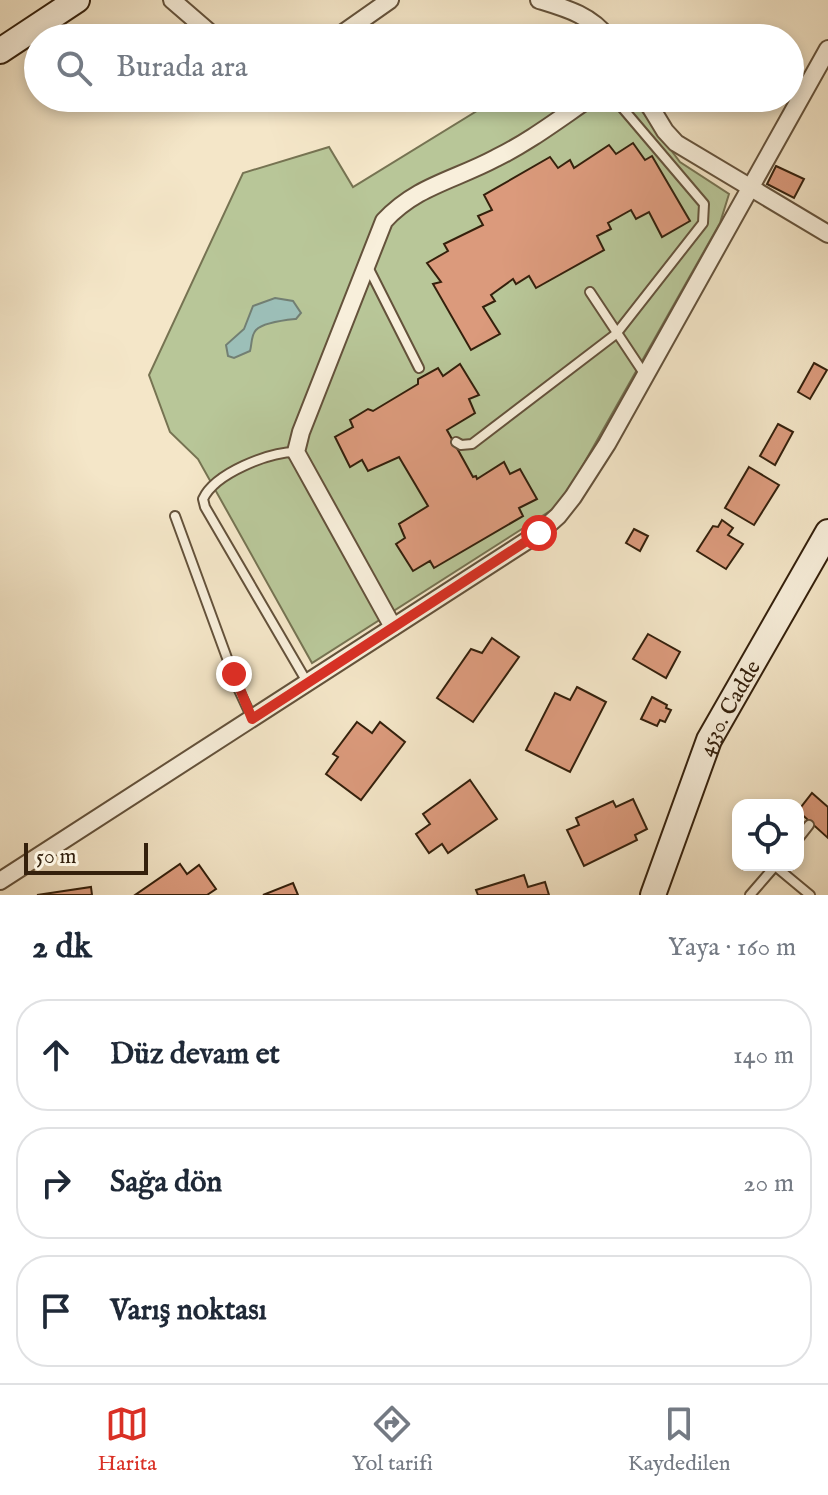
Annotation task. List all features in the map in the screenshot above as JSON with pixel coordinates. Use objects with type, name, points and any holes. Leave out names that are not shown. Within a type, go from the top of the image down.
[{"type":"street","points":[[41,24],[77,0]]},
{"type":"street","points":[[172,0],[200,24]]},
{"type":"street","points":[[356,24],[390,0]]},
{"type":"street","points":[[539,0],[568,9],[595,24]]},
{"type":"street","points":[[0,51],[24,35]]},
{"type":"street","points":[[804,92],[828,49]]},
{"type":"street","points":[[393,627],[296,452],[301,432],[384,221],[399,204],[418,192],[497,158],[568,112]]},
{"type":"street","points":[[653,112],[676,143],[828,234]]},
{"type":"street","points":[[0,881],[539,533],[558,516],[607,444],[793,112]]},
{"type":"street","name":"4530. Cadde","points":[[653,895],[709,740],[828,532]]},
{"type":"lane","points":[[456,442],[472,444],[616,334],[700,229],[704,204],[626,112]]},
{"type":"lane","points":[[367,265],[419,368]]},
{"type":"lane","points":[[590,292],[646,375]]},
{"type":"lane","points":[[296,452],[264,457],[212,485],[203,499],[307,683]]},
{"type":"lane","points":[[175,516],[252,719]]},
{"type":"lane","points":[[804,831],[809,825]]},
{"type":"lane","points":[[750,895],[770,871]]},
{"type":"lane","points":[[782,871],[810,895]]},
{"type":"green space","points":[[475,112],[642,112],[680,162],[729,194],[720,223],[561,504],[312,663],[198,459],[170,432],[149,375],[243,173],[329,147],[353,187]]},
{"type":"water","points":[[275,298],[293,301],[301,313],[296,319],[260,327],[253,334],[250,351],[234,358],[228,356],[226,345],[244,329],[253,306]]},
{"type":"building","points":[[633,143],[645,160],[652,156],[690,221],[662,237],[649,212],[636,219],[631,210],[608,223],[611,229],[597,236],[604,250],[536,288],[529,276],[516,284],[513,279],[491,295],[495,301],[483,307],[500,334],[471,350],[433,284],[441,282],[427,263],[448,251],[444,244],[483,225],[478,216],[492,210],[484,195],[550,157],[558,168],[570,160],[574,168],[609,145],[616,154]]},
{"type":"building","points":[[776,166],[804,179],[794,198],[767,184]]},
{"type":"building","points":[[814,363],[827,370],[810,399],[798,392]]},
{"type":"building","points":[[460,364],[479,395],[469,399],[475,413],[447,430],[473,477],[477,479],[504,462],[510,474],[520,469],[537,499],[519,508],[523,516],[434,568],[430,561],[413,571],[396,544],[405,538],[399,524],[428,506],[399,457],[368,471],[362,460],[350,467],[335,437],[353,427],[350,420],[368,409],[373,411],[418,384],[418,379],[438,368],[443,376]]},
{"type":"building","points":[[778,424],[793,432],[775,465],[760,456]]},
{"type":"building","points":[[749,467],[779,485],[754,525],[725,508]]},
{"type":"building","points":[[722,520],[733,528],[728,535],[743,544],[726,569],[697,551],[713,526],[718,527]]},
{"type":"building","points":[[634,529],[648,536],[640,551],[626,543]]},
{"type":"building","points":[[648,634],[680,652],[666,678],[633,659]]},
{"type":"building","points":[[492,638],[519,657],[473,722],[437,698],[471,649],[482,653]]},
{"type":"building","points":[[577,687],[606,702],[570,772],[526,750],[555,693],[570,700]]},
{"type":"building","points":[[652,697],[671,710],[665,722],[660,720],[657,726],[641,719]]},
{"type":"building","points":[[357,722],[372,733],[380,722],[405,742],[361,800],[326,774],[338,757],[333,754]]},
{"type":"building","points":[[470,780],[497,819],[448,853],[442,844],[429,853],[416,834],[430,824],[423,814]]},
{"type":"building","points":[[812,793],[828,807],[828,838],[804,816],[804,803]]},
{"type":"building","points":[[633,799],[647,829],[635,835],[637,840],[584,866],[567,830],[579,825],[576,818],[613,801],[616,807]]},
{"type":"building","points":[[180,864],[187,874],[199,865],[216,889],[207,895],[135,895]]},
{"type":"building","points":[[524,875],[528,887],[545,882],[549,895],[478,895],[476,890]]},
{"type":"building","points":[[293,883],[298,895],[263,895]]},
{"type":"building","points":[[91,887],[92,895],[37,895]]},
{"type":"route","points":[[234,674],[252,719],[539,533]]}]
